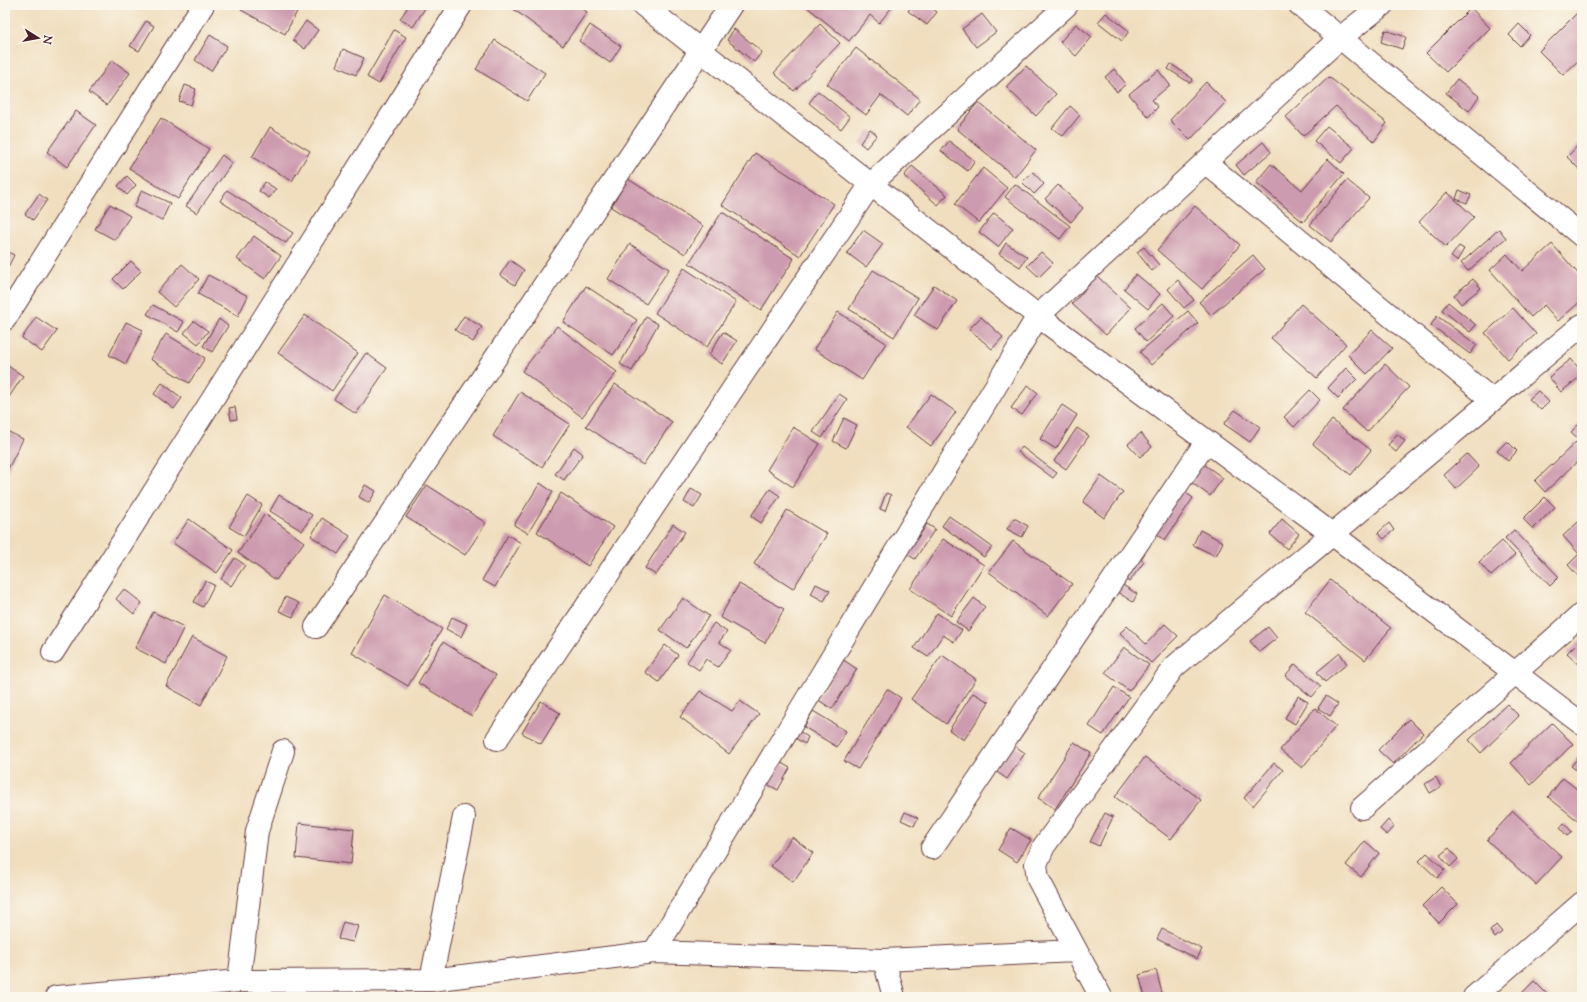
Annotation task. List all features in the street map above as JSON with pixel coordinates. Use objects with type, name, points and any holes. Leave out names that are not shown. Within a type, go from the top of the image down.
[{"type":"street","points":[[5,319],[203,5]]},
{"type":"street","points":[[53,652],[461,5]]},
{"type":"street","points":[[643,5],[1038,316],[1332,534],[1582,724]]},
{"type":"street","points":[[316,627],[701,51],[730,5]]},
{"type":"street","points":[[497,739],[870,184],[1068,5]]},
{"type":"street","points":[[1300,5],[1582,236]]},
{"type":"street","points":[[654,952],[1038,316],[1340,38],[1382,5]]},
{"type":"street","points":[[1205,162],[1492,400]]},
{"type":"street","points":[[1101,997],[1038,880],[1036,864],[1044,846],[1174,667],[1582,325]]},
{"type":"street","points":[[932,848],[1206,442]]},
{"type":"street","points":[[1362,808],[1582,614]]},
{"type":"street","points":[[238,981],[257,831],[283,751]]},
{"type":"street","points":[[431,980],[464,817]]},
{"type":"street","points":[[1474,997],[1582,903]]},
{"type":"street","points":[[56,997],[195,990],[238,981],[431,980],[654,952],[884,960],[1076,951]]},
{"type":"street","points":[[884,960],[894,997]]},
{"type":"building","points":[[243,5],[294,5],[299,8],[285,34],[241,10]]},
{"type":"building","points":[[409,5],[427,5],[413,27],[400,19]]},
{"type":"building","points":[[508,5],[577,5],[587,12],[563,46]]},
{"type":"building","points":[[809,5],[893,6],[879,23],[870,15],[849,41],[807,7]]},
{"type":"building","points":[[912,5],[928,5],[937,12],[927,25],[908,11]]},
{"type":"building","points":[[1471,8],[1490,28],[1446,72],[1426,53]]},
{"type":"building","points":[[1582,8],[1582,57],[1563,75],[1539,51]]},
{"type":"building","points":[[1106,13],[1129,31],[1122,41],[1098,22]]},
{"type":"building","points":[[982,14],[996,32],[976,47],[962,29]]},
{"type":"building","points":[[146,21],[154,26],[139,51],[130,46]]},
{"type":"building","points":[[306,21],[318,30],[305,49],[293,40]]},
{"type":"building","points":[[820,24],[840,43],[794,91],[774,73]]},
{"type":"building","points":[[1076,24],[1092,37],[1076,56],[1060,42]]},
{"type":"building","points":[[1519,24],[1530,35],[1520,46],[1509,35]]},
{"type":"building","points":[[590,25],[621,46],[610,63],[579,41]]},
{"type":"building","points":[[734,29],[762,52],[754,62],[727,40]]},
{"type":"building","points":[[394,30],[406,37],[379,84],[367,77]]},
{"type":"building","points":[[1385,30],[1406,37],[1402,49],[1381,42]]},
{"type":"building","points":[[210,35],[227,46],[211,71],[195,60]]},
{"type":"building","points":[[495,40],[545,73],[527,101],[476,69]]},
{"type":"building","points":[[856,48],[920,99],[907,116],[881,95],[866,115],[827,84]]},
{"type":"building","points":[[343,49],[364,58],[356,75],[336,66]]},
{"type":"building","points":[[112,60],[130,73],[107,105],[89,92]]},
{"type":"building","points":[[1171,64],[1193,79],[1190,83],[1168,69]]},
{"type":"building","points":[[1026,66],[1056,94],[1036,116],[1006,87]]},
{"type":"building","points":[[1114,69],[1126,84],[1117,92],[1105,77]]},
{"type":"building","points":[[1158,70],[1170,85],[1152,100],[1158,107],[1148,117],[1129,94]]},
{"type":"building","points":[[1329,77],[1387,123],[1374,142],[1336,106],[1303,136],[1286,117]]},
{"type":"building","points":[[1457,79],[1479,96],[1469,111],[1446,93]]},
{"type":"building","points":[[1206,82],[1226,102],[1190,140],[1170,120]]},
{"type":"building","points":[[185,85],[196,89],[191,105],[179,101]]},
{"type":"building","points":[[818,91],[850,117],[841,129],[809,103]]},
{"type":"building","points":[[978,102],[1036,150],[1015,177],[957,129]]},
{"type":"building","points":[[1070,106],[1080,115],[1063,136],[1052,128]]},
{"type":"building","points":[[76,111],[96,125],[67,167],[47,152]]},
{"type":"building","points":[[161,118],[209,149],[178,199],[129,168]]},
{"type":"building","points":[[1327,126],[1354,148],[1341,163],[1314,141]]},
{"type":"building","points":[[270,127],[310,151],[292,181],[252,157]]},
{"type":"building","points":[[870,129],[877,135],[866,148],[860,143]]},
{"type":"building","points":[[949,141],[975,161],[968,171],[941,151]]},
{"type":"building","points":[[1582,141],[1582,172],[1567,157]]},
{"type":"building","points":[[1263,142],[1271,152],[1244,175],[1236,165]]},
{"type":"building","points":[[755,153],[834,204],[800,256],[722,205]]},
{"type":"building","points":[[222,155],[232,163],[197,213],[186,206]]},
{"type":"building","points":[[1328,159],[1344,174],[1303,222],[1256,182],[1271,164],[1302,190]]},
{"type":"building","points":[[912,166],[947,195],[938,205],[904,176]]},
{"type":"building","points":[[983,168],[1007,188],[979,223],[955,204]]},
{"type":"building","points":[[1033,172],[1044,184],[1034,194],[1022,182]]},
{"type":"building","points":[[127,176],[136,185],[127,195],[118,186]]},
{"type":"building","points":[[628,179],[703,226],[685,254],[611,207]]},
{"type":"building","points":[[1347,180],[1369,198],[1331,242],[1310,225]]},
{"type":"building","points":[[265,182],[276,189],[269,198],[259,191]]},
{"type":"building","points":[[1015,184],[1070,226],[1060,239],[1005,197]]},
{"type":"building","points":[[1058,185],[1083,208],[1071,222],[1045,199]]},
{"type":"building","points":[[142,190],[170,203],[162,220],[134,207]]},
{"type":"building","points":[[227,190],[293,233],[286,243],[220,201]]},
{"type":"building","points":[[1459,190],[1471,195],[1467,203],[1456,199]]},
{"type":"building","points":[[1447,192],[1474,217],[1446,247],[1419,222]]},
{"type":"building","points":[[39,194],[47,200],[33,220],[25,214]]},
{"type":"building","points":[[110,204],[130,216],[115,240],[95,229]]},
{"type":"building","points":[[1195,206],[1240,245],[1202,289],[1157,250]]},
{"type":"building","points":[[722,212],[794,259],[761,310],[689,263]]},
{"type":"building","points":[[994,213],[1013,228],[998,247],[979,232]]},
{"type":"building","points":[[1499,229],[1506,238],[1468,271],[1461,263]]},
{"type":"building","points":[[863,230],[883,244],[866,267],[847,253]]},
{"type":"building","points":[[254,236],[281,256],[265,279],[237,259]]},
{"type":"building","points":[[1006,243],[1027,257],[1020,267],[999,254]]},
{"type":"building","points":[[630,244],[669,269],[646,304],[608,279]]},
{"type":"building","points":[[1552,244],[1582,278],[1582,300],[1558,321],[1544,305],[1531,317],[1490,270],[1507,254],[1522,271]]},
{"type":"building","points":[[1459,246],[1464,249],[1457,261],[1451,257]]},
{"type":"building","points":[[1144,247],[1159,265],[1152,271],[1137,252]]},
{"type":"building","points":[[5,250],[14,255],[5,273]]},
{"type":"building","points":[[1041,252],[1053,263],[1039,277],[1027,266]]},
{"type":"building","points":[[1253,255],[1265,269],[1211,315],[1199,302]]},
{"type":"building","points":[[510,260],[524,270],[515,285],[500,275]]},
{"type":"building","points":[[131,261],[141,271],[123,289],[113,279]]},
{"type":"building","points":[[182,264],[199,279],[174,307],[157,292]]},
{"type":"building","points":[[684,268],[736,302],[707,347],[655,313]]},
{"type":"building","points":[[873,270],[918,298],[894,337],[849,309]]},
{"type":"building","points":[[1136,274],[1160,294],[1148,309],[1124,289]]},
{"type":"building","points":[[208,275],[248,296],[238,316],[198,294]]},
{"type":"building","points":[[1097,276],[1131,308],[1106,335],[1072,304]]},
{"type":"building","points":[[1473,279],[1481,288],[1461,304],[1454,295]]},
{"type":"building","points":[[1178,280],[1194,300],[1184,308],[1168,289]]},
{"type":"building","points":[[934,285],[957,301],[938,330],[914,315]]},
{"type":"building","points":[[586,286],[637,320],[613,355],[563,322]]},
{"type":"building","points":[[1448,302],[1476,325],[1470,332],[1442,310]]},
{"type":"building","points":[[1163,303],[1174,316],[1146,342],[1135,328]]},
{"type":"building","points":[[1301,304],[1346,344],[1317,378],[1271,338]]},
{"type":"building","points":[[153,305],[184,322],[178,332],[147,314]]},
{"type":"building","points":[[1513,308],[1536,334],[1508,359],[1485,333]]},
{"type":"building","points":[[1188,311],[1198,323],[1151,365],[1140,352]]},
{"type":"building","points":[[838,312],[886,343],[862,380],[814,349]]},
{"type":"building","points":[[305,315],[358,353],[332,391],[278,353]]},
{"type":"building","points":[[464,316],[482,327],[473,342],[455,330]]},
{"type":"building","points":[[1437,316],[1477,345],[1470,354],[1431,325]]},
{"type":"building","points":[[36,317],[57,331],[42,352],[22,338]]},
{"type":"building","points":[[646,317],[658,324],[632,371],[620,364]]},
{"type":"building","points":[[981,317],[1003,337],[992,349],[969,329]]},
{"type":"building","points":[[219,319],[228,326],[212,352],[203,346]]},
{"type":"building","points":[[194,321],[208,331],[198,344],[184,333]]},
{"type":"building","points":[[126,322],[143,330],[126,364],[109,355]]},
{"type":"building","points":[[557,326],[617,372],[582,417],[522,371]]},
{"type":"building","points":[[1372,330],[1392,348],[1367,374],[1348,355]]},
{"type":"building","points":[[723,332],[737,341],[722,364],[709,355]]},
{"type":"building","points":[[166,334],[205,358],[189,383],[150,359]]},
{"type":"building","points":[[366,353],[387,368],[356,414],[334,399]]},
{"type":"building","points":[[1571,359],[1582,372],[1582,375],[1561,392],[1549,377]]},
{"type":"building","points":[[1385,364],[1409,387],[1367,432],[1343,410]]},
{"type":"building","points":[[8,366],[23,376],[5,403],[5,369]]},
{"type":"building","points":[[1346,368],[1357,379],[1338,398],[1328,388]]},
{"type":"building","points":[[162,383],[182,398],[174,409],[154,394]]},
{"type":"building","points":[[615,384],[672,422],[643,465],[586,426]]},
{"type":"building","points":[[1028,385],[1038,393],[1022,415],[1011,408]]},
{"type":"building","points":[[1310,390],[1320,400],[1294,427],[1284,417]]},
{"type":"building","points":[[1538,391],[1549,402],[1541,410],[1529,399]]},
{"type":"building","points":[[520,392],[570,424],[542,467],[493,436]]},
{"type":"building","points":[[839,394],[847,399],[822,438],[813,432]]},
{"type":"building","points":[[931,394],[956,412],[931,446],[906,427]]},
{"type":"building","points":[[1062,405],[1077,415],[1056,449],[1040,439]]},
{"type":"building","points":[[235,407],[237,419],[231,420],[229,408]]},
{"type":"building","points":[[1235,410],[1260,427],[1250,442],[1224,424]]},
{"type":"building","points":[[844,418],[857,425],[846,448],[833,441]]},
{"type":"building","points":[[1332,420],[1371,450],[1351,475],[1313,444]]},
{"type":"building","points":[[1582,421],[1582,442],[1571,432]]},
{"type":"building","points":[[793,427],[820,444],[793,487],[767,470]]},
{"type":"building","points":[[1077,428],[1089,436],[1066,469],[1054,461]]},
{"type":"building","points":[[5,430],[23,439],[5,475]]},
{"type":"building","points":[[1141,433],[1152,447],[1140,457],[1128,444]]},
{"type":"building","points":[[1397,434],[1405,441],[1396,452],[1388,445]]},
{"type":"building","points":[[1507,441],[1517,451],[1508,461],[1497,451]]},
{"type":"building","points":[[1576,442],[1582,449],[1582,457],[1545,492],[1535,481]]},
{"type":"building","points":[[574,447],[583,454],[564,480],[555,474]]},
{"type":"building","points":[[1022,447],[1057,473],[1053,478],[1018,452]]},
{"type":"building","points":[[1467,454],[1479,467],[1456,489],[1444,475]]},
{"type":"building","points":[[1201,462],[1223,478],[1210,496],[1188,480]]},
{"type":"building","points":[[1101,476],[1123,492],[1104,518],[1083,502]]},
{"type":"building","points":[[540,483],[553,492],[528,533],[514,525]]},
{"type":"building","points":[[365,485],[376,491],[369,503],[359,497]]},
{"type":"building","points":[[427,485],[486,523],[465,555],[406,517]]},
{"type":"building","points":[[691,489],[702,495],[694,508],[684,502]]},
{"type":"building","points":[[770,489],[780,496],[761,523],[751,516]]},
{"type":"building","points":[[1182,490],[1193,498],[1165,540],[1154,532]]},
{"type":"building","points":[[561,493],[613,527],[588,566],[537,532]]},
{"type":"building","points":[[886,493],[891,495],[885,511],[880,509]]},
{"type":"building","points":[[279,495],[312,515],[302,531],[270,511]]},
{"type":"building","points":[[248,496],[262,505],[244,536],[229,527]]},
{"type":"building","points":[[1545,497],[1555,507],[1533,529],[1523,519]]},
{"type":"building","points":[[787,510],[827,534],[793,589],[754,564]]},
{"type":"building","points":[[265,514],[304,542],[276,580],[238,553]]},
{"type":"building","points":[[949,516],[992,547],[984,557],[942,526]]},
{"type":"building","points":[[322,518],[350,536],[338,554],[311,536]]},
{"type":"building","points":[[1014,518],[1028,526],[1022,537],[1007,529]]},
{"type":"building","points":[[189,519],[233,550],[217,573],[173,543]]},
{"type":"building","points":[[1282,519],[1299,534],[1287,549],[1270,534]]},
{"type":"building","points":[[1578,522],[1582,526],[1582,580],[1568,565],[1579,554],[1563,536]]},
{"type":"building","points":[[1389,523],[1394,530],[1384,539],[1378,533]]},
{"type":"building","points":[[673,524],[685,532],[656,575],[645,568]]},
{"type":"building","points":[[927,524],[935,529],[915,559],[907,554]]},
{"type":"building","points":[[1200,530],[1223,542],[1216,556],[1193,545]]},
{"type":"building","points":[[1514,530],[1559,577],[1550,586],[1505,538]]},
{"type":"building","points":[[508,535],[521,543],[495,587],[482,580]]},
{"type":"building","points":[[943,539],[984,565],[951,616],[910,589]]},
{"type":"building","points":[[1013,541],[1072,584],[1048,616],[989,572]]},
{"type":"building","points":[[1502,541],[1515,555],[1491,576],[1479,562]]},
{"type":"building","points":[[1135,555],[1144,562],[1129,582],[1120,575]]},
{"type":"building","points":[[235,558],[245,565],[231,586],[221,579]]},
{"type":"building","points":[[1330,580],[1391,628],[1365,660],[1305,612]]},
{"type":"building","points":[[205,581],[214,585],[203,607],[194,602]]},
{"type":"building","points":[[1118,582],[1137,594],[1133,602],[1114,590]]},
{"type":"building","points":[[739,584],[784,609],[765,643],[720,617]]},
{"type":"building","points":[[816,584],[830,591],[824,601],[811,594]]},
{"type":"building","points":[[124,589],[142,603],[134,614],[116,599]]},
{"type":"building","points":[[385,595],[442,629],[408,686],[352,653]]},
{"type":"building","points":[[285,597],[299,603],[293,617],[279,611]]},
{"type":"building","points":[[683,598],[709,616],[686,648],[660,630]]},
{"type":"building","points":[[974,598],[985,607],[968,631],[956,622]]},
{"type":"building","points":[[153,612],[184,627],[166,664],[135,648]]},
{"type":"building","points":[[937,613],[962,630],[954,642],[943,635],[928,657],[914,648]]},
{"type":"building","points":[[452,617],[467,624],[461,637],[446,629]]},
{"type":"building","points":[[714,623],[727,632],[719,642],[731,650],[718,667],[706,659],[699,670],[687,662]]},
{"type":"building","points":[[1165,624],[1178,636],[1151,663],[1120,633],[1127,626],[1146,644]]},
{"type":"building","points":[[1268,627],[1277,638],[1259,652],[1250,641]]},
{"type":"building","points":[[192,637],[227,656],[201,705],[166,686]]},
{"type":"building","points":[[1582,638],[1582,667],[1567,653]]},
{"type":"building","points":[[443,642],[496,675],[472,716],[418,683]]},
{"type":"building","points":[[665,645],[678,655],[659,682],[645,672]]},
{"type":"building","points":[[1124,647],[1149,665],[1129,691],[1105,673]]},
{"type":"building","points":[[1340,653],[1347,664],[1325,682],[1317,672]]},
{"type":"building","points":[[942,655],[976,679],[946,724],[911,699]]},
{"type":"building","points":[[842,659],[857,669],[832,709],[817,699]]},
{"type":"building","points":[[1295,664],[1321,686],[1312,697],[1285,676]]},
{"type":"building","points":[[1114,687],[1129,697],[1103,735],[1089,726]]},
{"type":"building","points":[[887,689],[901,698],[858,769],[844,761]]},
{"type":"building","points":[[700,691],[732,711],[740,701],[759,714],[729,754],[680,717]]},
{"type":"building","points":[[973,693],[989,702],[964,740],[949,730]]},
{"type":"building","points":[[1298,696],[1308,702],[1295,724],[1285,718]]},
{"type":"building","points":[[1326,696],[1338,704],[1330,716],[1318,708]]},
{"type":"building","points":[[541,701],[560,713],[541,744],[522,733]]},
{"type":"building","points":[[1507,704],[1519,716],[1481,753],[1469,740]]},
{"type":"building","points":[[1315,708],[1336,726],[1302,768],[1280,750]]},
{"type":"building","points":[[813,711],[846,731],[837,747],[804,727]]},
{"type":"building","points":[[1409,719],[1423,733],[1393,764],[1378,750]]},
{"type":"building","points":[[1552,723],[1573,744],[1531,785],[1511,763]]},
{"type":"building","points":[[799,731],[808,737],[805,744],[795,738]]},
{"type":"building","points":[[1074,742],[1091,753],[1055,809],[1038,798]]},
{"type":"building","points":[[1012,744],[1025,753],[1007,779],[994,770]]},
{"type":"building","points":[[1582,753],[1582,775],[1571,766]]},
{"type":"building","points":[[1145,757],[1201,800],[1171,839],[1115,797]]},
{"type":"building","points":[[778,761],[790,768],[778,790],[765,783]]},
{"type":"building","points":[[1274,763],[1283,770],[1253,806],[1244,798]]},
{"type":"building","points":[[1436,777],[1441,787],[1430,793],[1425,784]]},
{"type":"building","points":[[1563,778],[1582,793],[1582,824],[1548,797]]},
{"type":"building","points":[[1513,811],[1562,857],[1536,885],[1487,840]]},
{"type":"building","points":[[905,812],[918,818],[914,826],[901,820]]},
{"type":"building","points":[[1105,813],[1113,817],[1099,846],[1090,842]]},
{"type":"building","points":[[1388,820],[1394,827],[1387,835],[1380,829]]},
{"type":"building","points":[[299,823],[354,829],[351,864],[296,858]]},
{"type":"building","points":[[1564,823],[1572,832],[1567,836],[1560,828]]},
{"type":"building","points":[[1011,828],[1031,840],[1017,862],[998,850]]},
{"type":"building","points":[[792,837],[813,853],[793,882],[771,866]]},
{"type":"building","points":[[1365,841],[1379,853],[1361,877],[1346,865]]},
{"type":"building","points":[[1449,848],[1458,859],[1450,867],[1440,855]]},
{"type":"building","points":[[1427,853],[1445,870],[1437,878],[1419,861]]},
{"type":"building","points":[[1441,887],[1458,904],[1439,923],[1422,906]]},
{"type":"building","points":[[343,922],[358,926],[353,942],[338,939]]},
{"type":"building","points":[[1496,925],[1502,932],[1495,938],[1490,931]]},
{"type":"building","points":[[1162,929],[1202,949],[1197,959],[1157,939]]},
{"type":"building","points":[[1156,970],[1163,997],[1145,997],[1139,975]]},
{"type":"building","points":[[1534,981],[1550,997],[1518,997]]}]
